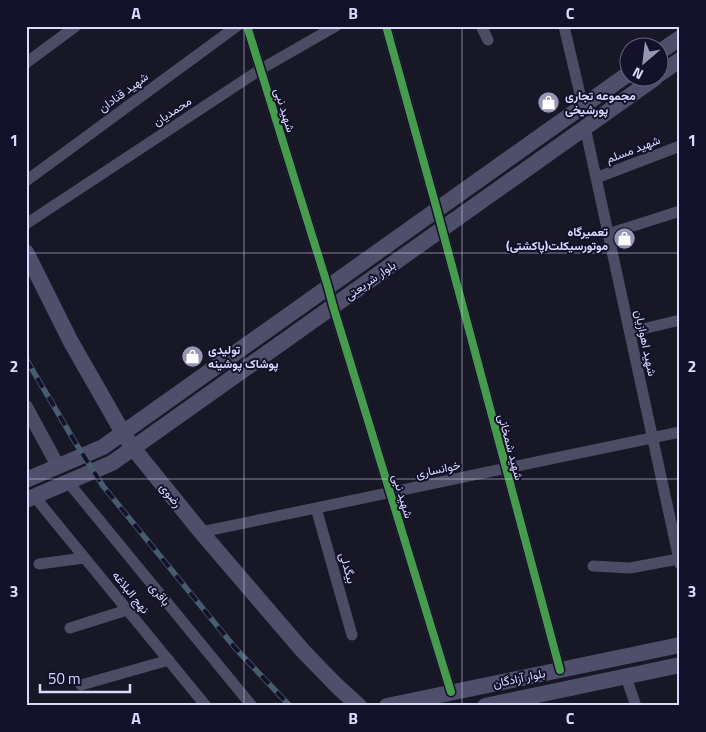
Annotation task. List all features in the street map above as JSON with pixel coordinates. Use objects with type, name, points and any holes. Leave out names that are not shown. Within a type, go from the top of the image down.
[{"type":"main road","points":[[668,46],[680,38]]},
{"type":"main road","points":[[668,68],[680,60]]},
{"type":"main road","name":"بلوار شریعتی","points":[[26,480],[103,447],[618,81]]},
{"type":"main road","name":"بلوار شریعتی","points":[[30,498],[112,463],[641,88]]},
{"type":"main road","name":"رضوی","points":[[26,252],[71,342],[133,448],[201,532],[303,651],[359,706]]},
{"type":"main road","name":"بلوار آزادگان","points":[[387,706],[680,645]]},
{"type":"main road","name":"بلوار آزادگان","points":[[485,706],[533,701],[626,677],[680,666]]},
{"type":"street","points":[[26,63],[76,26]]},
{"type":"street","name":"شهید قنادان","points":[[26,181],[237,26]]},
{"type":"street","name":"شهید نبی","points":[[247,26],[451,692]]},
{"type":"street","name":"محمدیان","points":[[26,224],[261,69],[336,26]]},
{"type":"street","points":[[386,26],[437,210]]},
{"type":"street","points":[[481,26],[488,40]]},
{"type":"street","points":[[564,26],[582,107]]},
{"type":"street","name":"شهید اهوازیان","points":[[585,127],[679,562]]},
{"type":"street","name":"شهید مسلم","points":[[596,178],[680,146]]},
{"type":"street","name":"شهید شمخانی","points":[[437,210],[560,670]]},
{"type":"street","points":[[608,234],[680,210]]},
{"type":"street","points":[[630,332],[680,320]]},
{"type":"street","points":[[26,407],[58,466]]},
{"type":"street","name":"خوانساری","points":[[201,532],[680,432]]},
{"type":"street","name":"باقری","points":[[68,482],[252,706]]},
{"type":"street","name":"نهج البلاغه","points":[[30,498],[84,558],[206,706]]},
{"type":"street","name":"بیگدلی","points":[[316,508],[352,635]]},
{"type":"street","points":[[39,564],[84,558]]},
{"type":"street","points":[[592,566],[630,568],[679,562]]},
{"type":"street","points":[[70,628],[127,610]]},
{"type":"street","points":[[81,685],[169,660]]},
{"type":"street","points":[[626,677],[636,706]]},
{"type":"railway","points":[[26,359],[103,486],[236,649],[290,706]]},
{"type":"cycle path","points":[[247,26],[451,692]]},
{"type":"cycle path","points":[[386,26],[560,670]]},
{"type":"place","name":"مجموعه تجاری پورشیخی","points":[[549,102]]},
{"type":"place","name":"تعمیرگاه موتورسیکلت(پاکشتی)","points":[[624,238]]},
{"type":"place","name":"تولیدی پوشاک پوشینه","points":[[192,356]]}]
